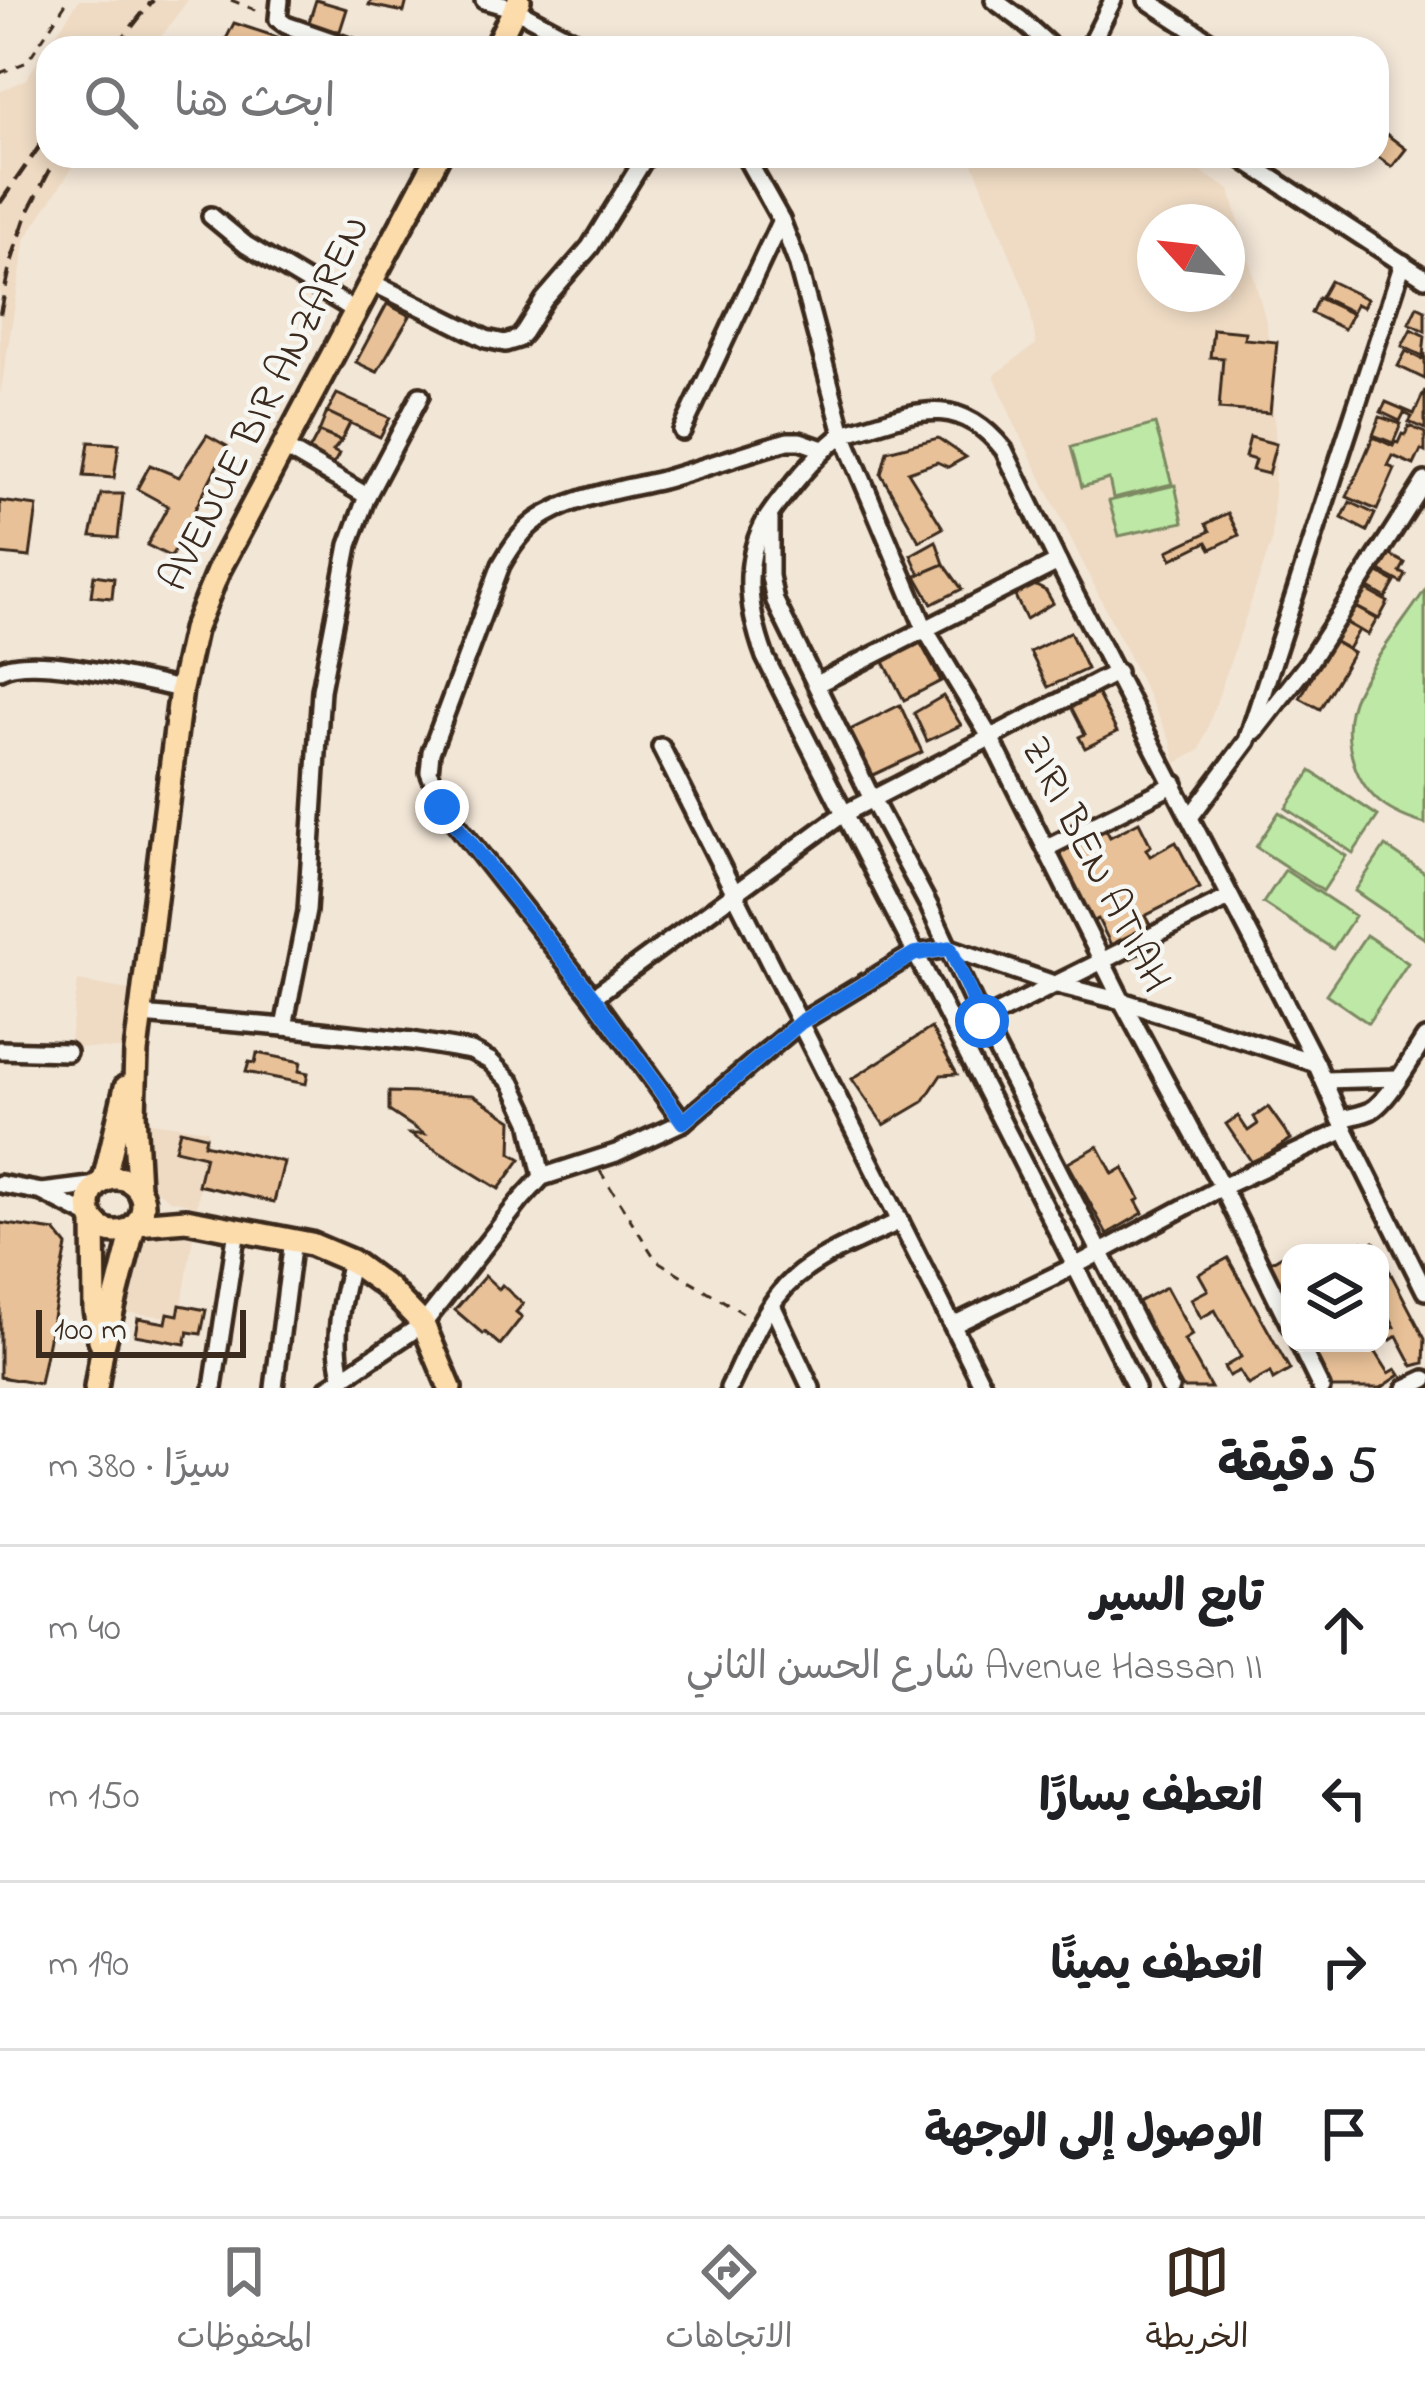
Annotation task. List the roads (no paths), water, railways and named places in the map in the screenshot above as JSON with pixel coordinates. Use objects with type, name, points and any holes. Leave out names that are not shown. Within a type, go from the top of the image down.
[{"type":"main road","points":[[501,36],[517,4]]},
{"type":"main road","name":"AVENUE BIR ANZAREN","points":[[140,1191],[134,1113],[136,1052],[181,688],[194,630],[236,533],[432,168]]},
{"type":"main road","name":"AVENUE BIR ANZAREN","points":[[101,1183],[136,1052]]},
{"type":"main road","points":[[102,1351],[95,1309],[91,1194],[101,1183],[126,1179],[186,1220]]},
{"type":"main road","points":[[96,1388],[135,1225],[143,1209],[140,1191]]},
{"type":"main road","points":[[92,1219],[117,1233],[135,1225],[186,1220],[311,1244],[351,1261],[389,1289],[423,1324],[450,1388]]},
{"type":"street","points":[[280,0],[278,19],[318,36]]},
{"type":"street","points":[[484,0],[517,4],[569,36]]},
{"type":"street","points":[[994,0],[1039,36]]},
{"type":"street","points":[[1095,36],[1112,0]]},
{"type":"street","points":[[1147,0],[1202,36]]},
{"type":"street","points":[[370,282],[486,339],[505,343],[518,338],[590,247],[639,168]]},
{"type":"street","name":"ZIRI BEN ATIAH","points":[[753,168],[797,262],[843,434],[925,629],[990,737],[1281,1307]]},
{"type":"street","points":[[1257,168],[1425,278]]},
{"type":"street","points":[[211,217],[246,245],[356,310]]},
{"type":"street","points":[[682,431],[781,220]]},
{"type":"street","points":[[1247,741],[1403,263]]},
{"type":"street","points":[[284,1027],[307,911],[321,690],[349,545],[367,496],[420,397]]},
{"type":"street","points":[[1136,1388],[843,814],[754,627],[750,590],[760,530],[823,449],[843,434],[938,410],[970,418],[1004,450],[1316,1063],[1425,1291]]},
{"type":"street","points":[[683,1122],[593,997],[442,807],[429,772],[431,752],[501,565],[536,521],[562,507],[788,441],[823,449]]},
{"type":"street","points":[[283,447],[367,496]]},
{"type":"street","points":[[1191,816],[1309,662],[1425,481]]},
{"type":"street","points":[[770,514],[775,601],[1170,1388]]},
{"type":"street","points":[[817,683],[1058,562]]},
{"type":"street","points":[[0,670],[16,664],[85,669],[181,688]]},
{"type":"street","points":[[593,997],[843,814],[1117,672]]},
{"type":"street","points":[[661,747],[984,1388]]},
{"type":"street","points":[[1047,848],[1174,784]]},
{"type":"street","points":[[958,1036],[1230,897]]},
{"type":"street","points":[[335,1383],[423,1324],[542,1177],[628,1148],[683,1122],[801,1022],[914,954],[950,948],[1316,1063]]},
{"type":"street","points":[[140,1016],[284,1027],[471,1051],[512,1082],[530,1121],[542,1177]]},
{"type":"street","points":[[953,1325],[1372,1110],[1389,1096],[1425,1038]]},
{"type":"street","points":[[0,1050],[68,1052]]},
{"type":"street","points":[[1324,1080],[1397,1078]]},
{"type":"street","points":[[42,1192],[101,1183]]},
{"type":"street","points":[[0,1184],[42,1192],[92,1219]]},
{"type":"street","points":[[729,1388],[760,1323],[788,1285],[807,1268],[900,1221]]},
{"type":"street","points":[[214,1388],[236,1230]]},
{"type":"street","points":[[274,1388],[293,1240]]},
{"type":"street","points":[[335,1383],[351,1261]]},
{"type":"street","points":[[772,1305],[812,1388]]},
{"type":"street","points":[[1303,1352],[1321,1388]]},
{"type":"street","points":[[1406,1388],[1425,1379]]},
{"type":"railway","points":[[124,36],[153,0]]},
{"type":"railway","points":[[0,203],[36,151]]},
{"type":"railway","points":[[0,314],[27,214],[51,168]]}]
